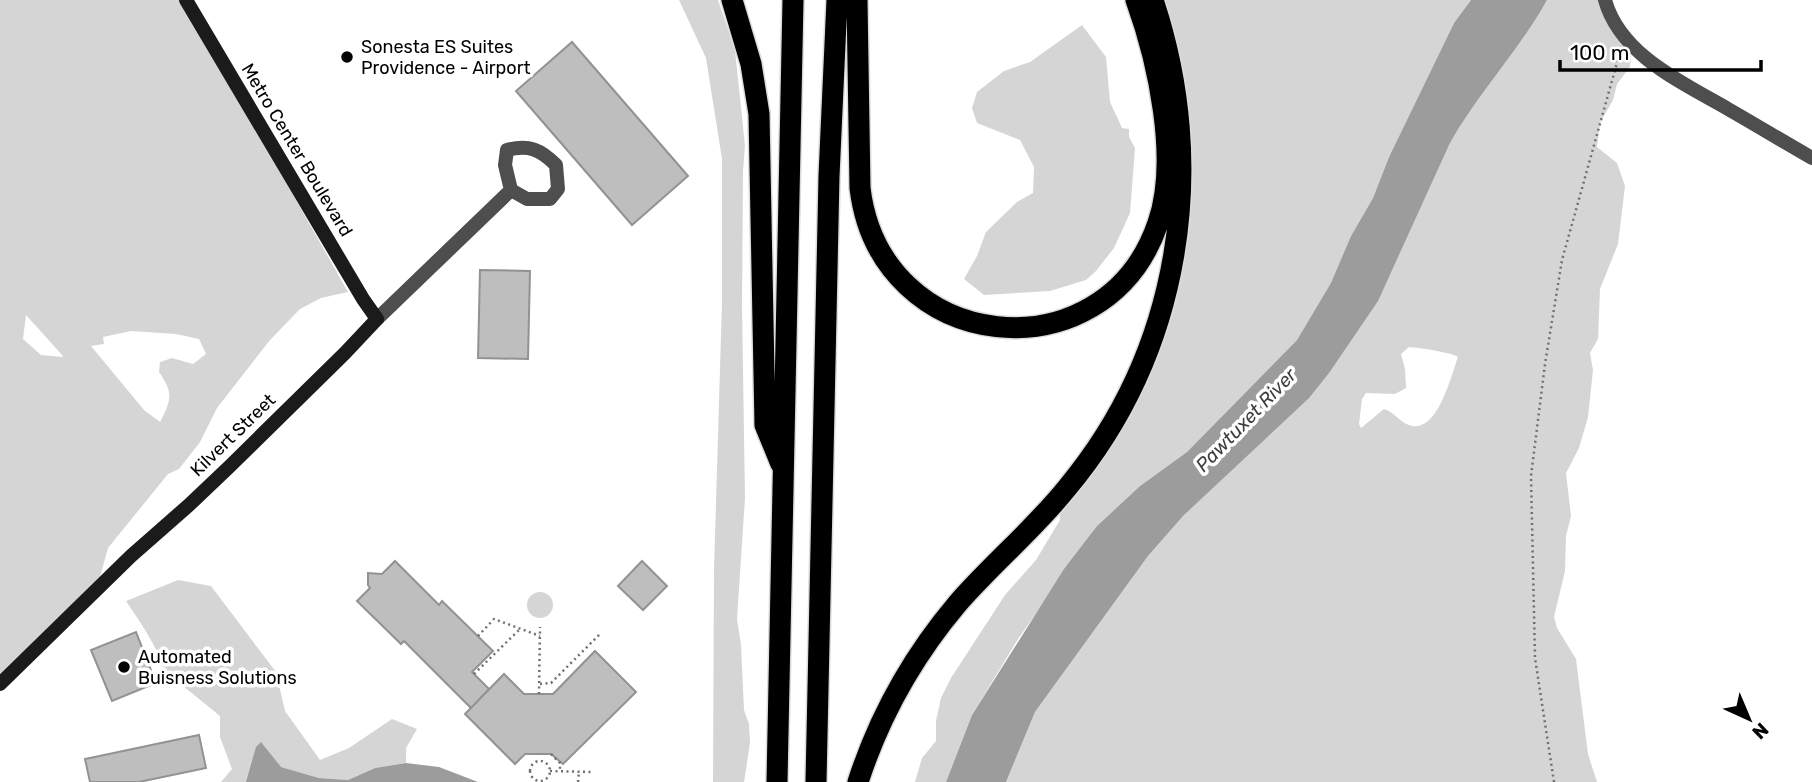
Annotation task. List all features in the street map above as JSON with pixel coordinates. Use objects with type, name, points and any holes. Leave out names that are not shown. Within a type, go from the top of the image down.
[{"type":"highway","points":[[732,0],[751,64],[759,114],[765,425],[784,473]]},
{"type":"highway","points":[[777,782],[793,0]]},
{"type":"highway","points":[[816,782],[829,176],[836,0]]},
{"type":"highway","points":[[857,0],[860,188],[865,217],[875,244],[898,278],[936,308],[973,323],[1014,328],[1062,320],[1107,295],[1120,284],[1142,257],[1158,224],[1163,208],[1165,178],[1163,113],[1151,45],[1136,0]]},
{"type":"highway","points":[[858,782],[882,722],[919,656],[958,603],[1051,506],[1087,463],[1119,412],[1157,329],[1172,275],[1181,200],[1182,159],[1172,70],[1153,0]]},
{"type":"street","name":"Metro Center Boulevard","points":[[186,0],[377,319]]},
{"type":"street","points":[[1605,0],[1627,40],[1661,71],[1812,158]]},
{"type":"street","name":"Kilvert Street","points":[[0,684],[131,556],[190,505],[511,190]]},
{"type":"path","points":[[1553,782],[1535,658],[1531,476],[1562,260],[1618,56]]},
{"type":"path","points":[[478,636],[494,619],[540,636]]},
{"type":"path","points":[[539,694],[540,627]]},
{"type":"path","points":[[474,674],[520,629]]},
{"type":"path","points":[[540,684],[551,683],[601,633]]},
{"type":"path","points":[[540,754],[541,761]]},
{"type":"path","points":[[551,754],[560,763],[560,771]]},
{"type":"path","points":[[541,761],[548,765],[550,771],[548,777],[537,780],[530,770],[532,764],[541,761]]},
{"type":"path","points":[[550,771],[592,772]]},
{"type":"path","points":[[578,782],[579,771]]},
{"type":"shaded area","points":[[0,0],[183,0],[348,292],[321,298],[300,309],[270,340],[217,408],[200,442],[179,469],[168,474],[108,548],[100,577],[103,582],[0,680]],"holes":[[[26,315],[63,356],[62,357],[41,355],[23,339]],[[131,331],[176,334],[199,339],[206,354],[193,364],[172,358],[160,362],[159,372],[169,391],[167,407],[160,422],[144,410],[91,346],[104,344],[103,337]]]},
{"type":"shaded area","points":[[679,0],[718,0],[735,50],[745,146],[742,306],[745,498],[737,619],[744,710],[749,724],[750,743],[744,782],[713,782],[722,159],[706,58]]},
{"type":"shaded area","points":[[1162,0],[1471,0],[1454,23],[1389,157],[1373,198],[1351,236],[1331,284],[1297,340],[1187,452],[1140,486],[1097,526],[1018,639],[972,715],[946,782],[915,782],[922,758],[936,741],[936,721],[941,698],[951,678],[1005,595],[1036,560],[1060,520],[1060,513],[1074,498],[1126,415],[1175,299],[1189,223],[1190,126]]},
{"type":"shaded area","points":[[1547,0],[1605,0],[1632,46],[1630,67],[1617,84],[1613,100],[1600,123],[1597,147],[1617,163],[1625,186],[1618,244],[1600,289],[1598,339],[1590,353],[1593,370],[1588,417],[1579,448],[1566,473],[1571,516],[1566,536],[1565,571],[1554,617],[1557,628],[1576,659],[1588,754],[1597,782],[1006,782],[1035,712],[1148,556],[1184,515]],"holes":[[[1409,347],[1458,357],[1436,411],[1429,420],[1412,426],[1384,409],[1361,428],[1359,424],[1362,399],[1366,393],[1395,394],[1406,388],[1401,354]]]},
{"type":"shaded area","points":[[1082,25],[1106,57],[1110,102],[1122,128],[1129,129],[1129,137],[1135,148],[1130,213],[1114,248],[1086,280],[1050,291],[984,295],[964,279],[986,232],[1017,202],[1033,193],[1034,167],[1020,140],[977,123],[972,108],[977,92],[1004,71],[1030,62]]},
{"type":"shaded area","points":[[178,580],[211,586],[276,672],[285,711],[320,760],[349,748],[392,719],[417,729],[406,748],[406,763],[375,768],[348,780],[319,778],[281,767],[248,776],[246,782],[221,782],[232,769],[220,737],[220,716],[183,686],[168,686],[158,653],[126,601]]},
{"type":"shaded area","points":[[540,592],[549,596],[553,605],[549,614],[540,618],[531,614],[527,605],[531,596]]},
{"type":"water","name":"Pawtuxet River","points":[[1471,0],[1547,0],[1449,145],[1378,301],[1309,398],[1184,515],[1148,556],[1035,712],[1006,782],[946,782],[972,715],[1064,569],[1097,526],[1140,486],[1187,452],[1297,340],[1331,283],[1454,23]]},
{"type":"water","points":[[261,742],[281,767],[319,778],[348,780],[375,768],[406,763],[439,767],[478,782],[246,782],[256,747]]},
{"type":"building","points":[[572,42],[688,176],[632,225],[516,91]]},
{"type":"building","points":[[480,270],[530,271],[528,359],[478,358]]},
{"type":"building","points":[[395,561],[439,605],[442,601],[493,651],[472,672],[489,689],[471,708],[404,641],[401,644],[357,601],[370,588],[368,573],[382,574]]},
{"type":"building","points":[[642,561],[667,586],[643,610],[618,586]]},
{"type":"building","name":"Automated Buisness Solutions","points":[[136,632],[156,683],[112,701],[91,650]]},
{"type":"building","points":[[595,651],[636,692],[563,764],[551,754],[525,754],[515,764],[465,714],[504,674],[524,694],[553,694]]},
{"type":"building","points":[[199,735],[206,768],[139,782],[90,782],[85,759]]},
{"type":"place","name":"Sonesta ES Suites Providence - Airport","points":[[347,57]]},
{"type":"place","name":"Automated Buisness Solutions","points":[[124,667]]}]
